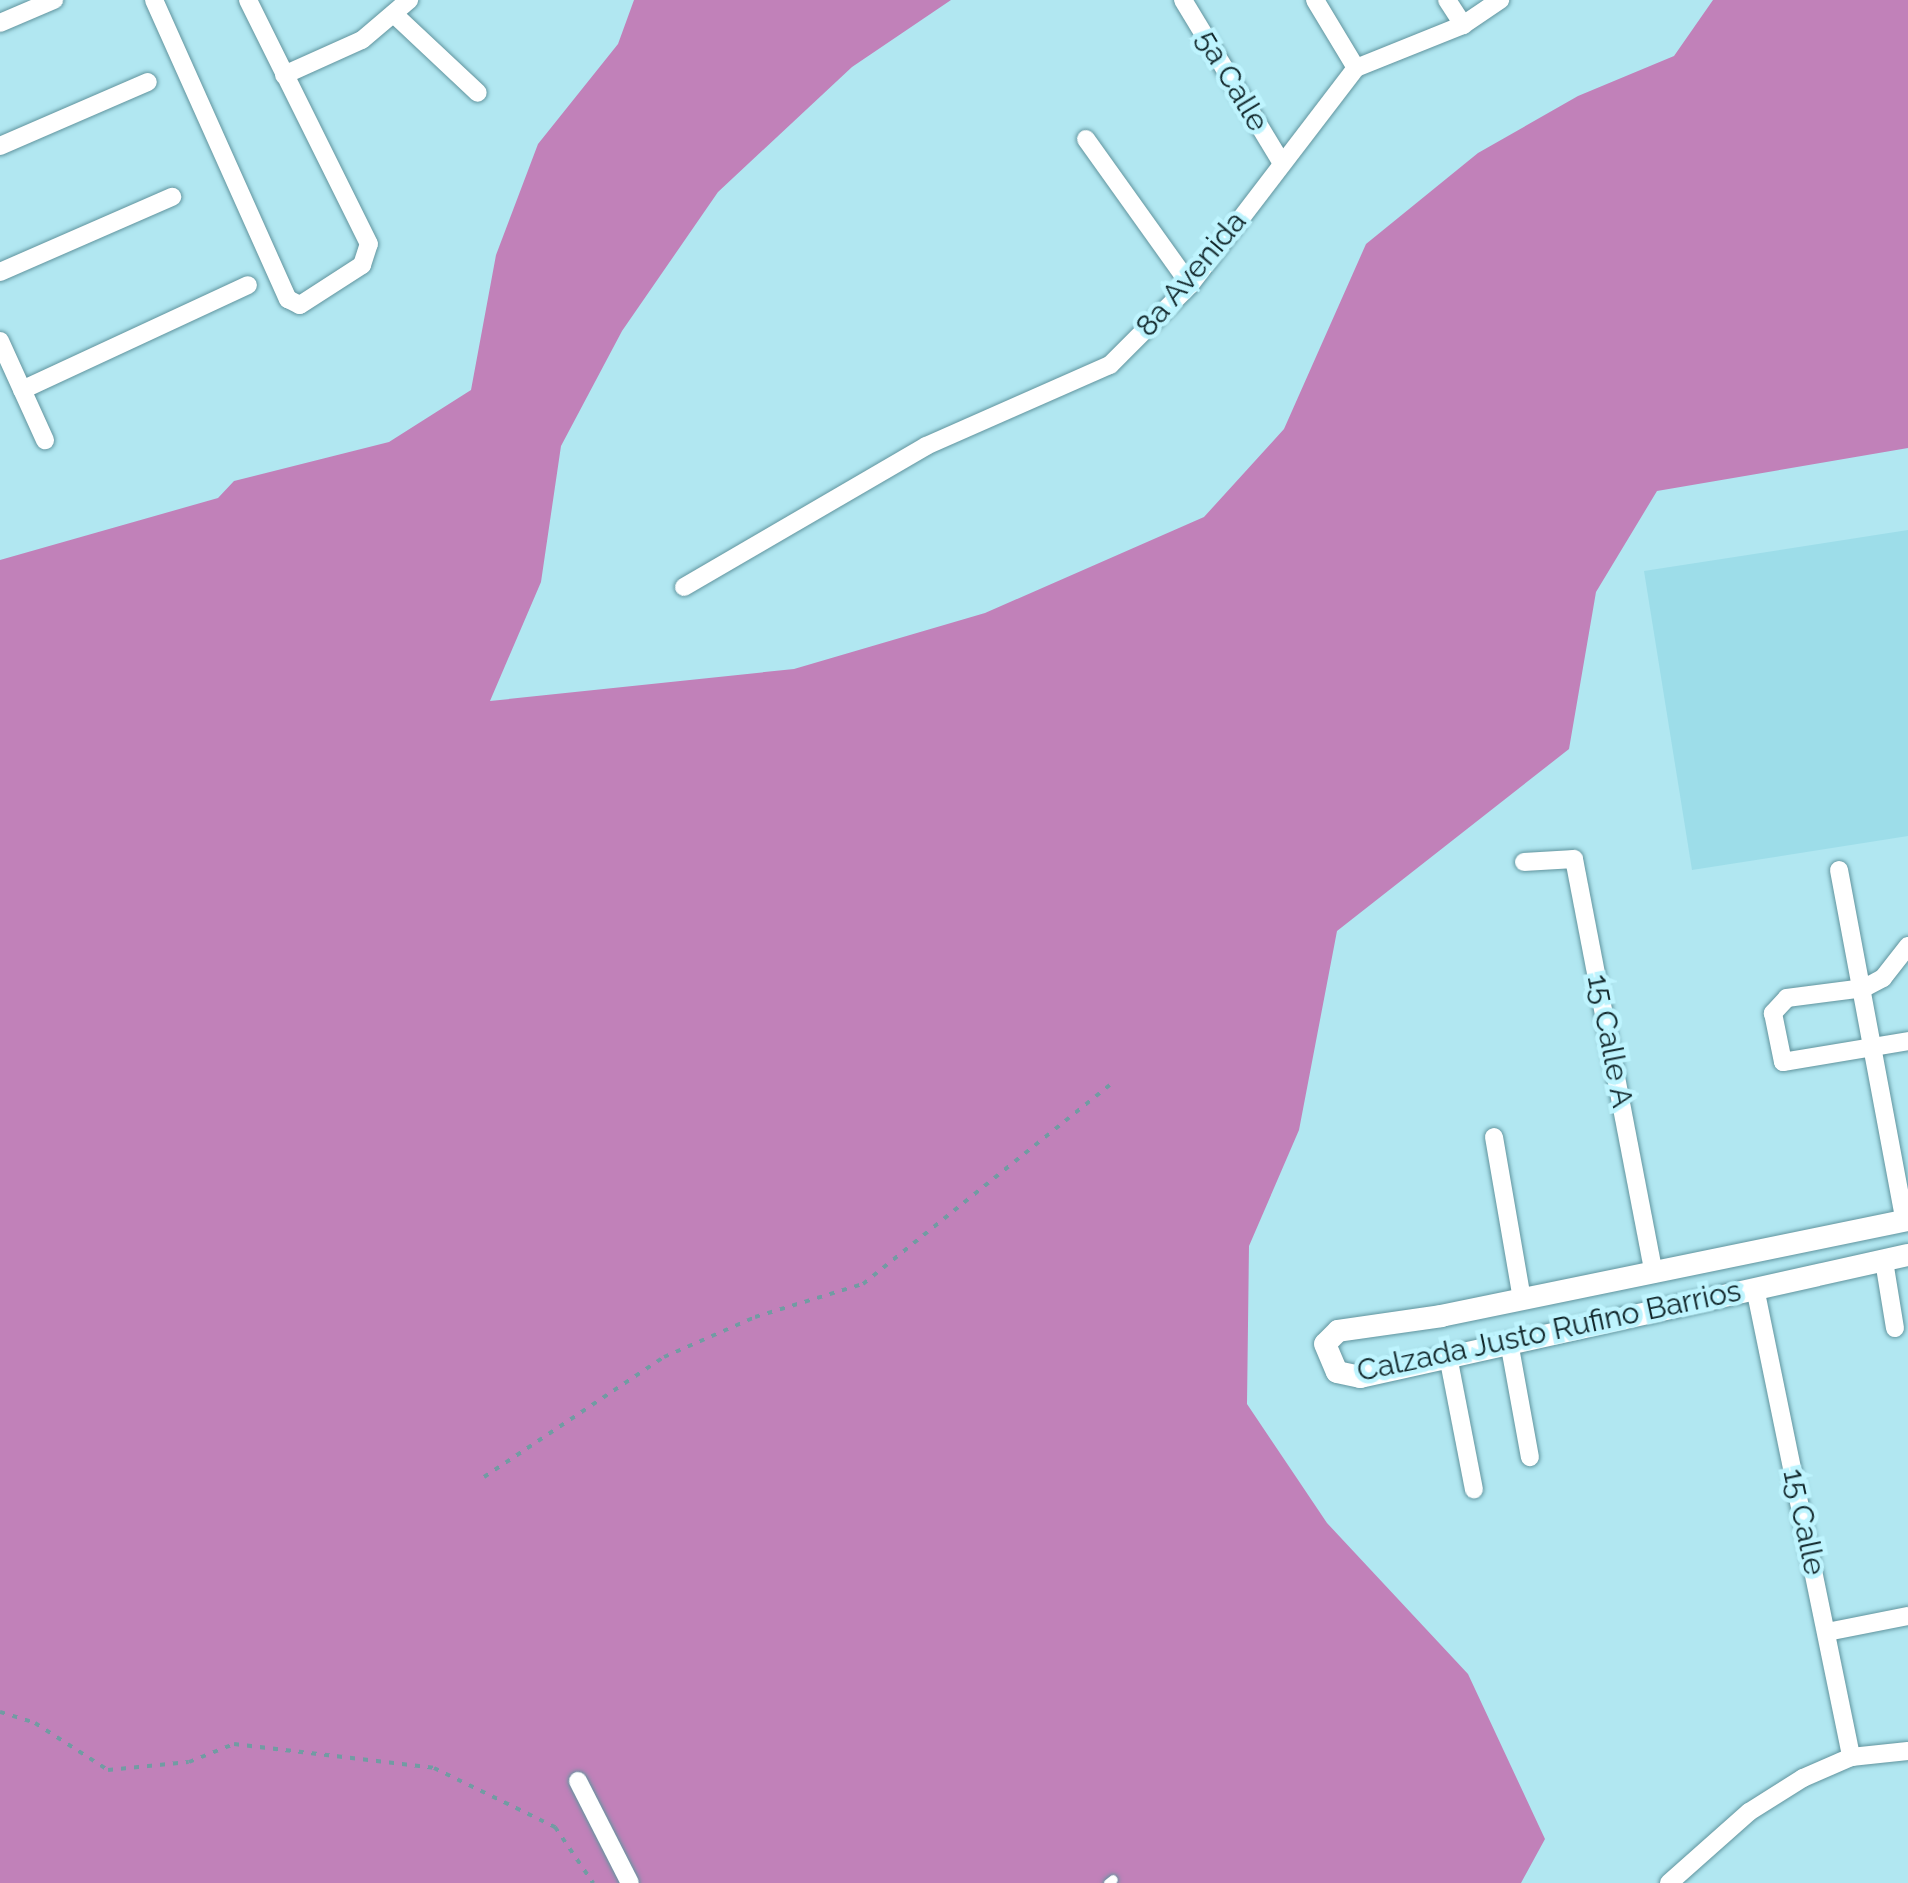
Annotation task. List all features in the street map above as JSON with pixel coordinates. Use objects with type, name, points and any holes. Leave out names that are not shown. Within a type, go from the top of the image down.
[{"type":"street","points":[[0,22],[54,0]]},
{"type":"street","points":[[154,0],[280,282],[300,306],[362,265],[370,244],[248,0]]},
{"type":"street","points":[[284,75],[362,40],[396,16],[409,0]]},
{"type":"street","name":"5a Calle","points":[[1183,0],[1281,162]]},
{"type":"street","points":[[1314,0],[1356,68]]},
{"type":"street","points":[[1447,0],[1463,25]]},
{"type":"street","name":"8a Avenida","points":[[684,588],[926,446],[1110,365],[1190,285],[1356,68],[1463,25],[1500,0]]},
{"type":"street","points":[[396,16],[478,93]]},
{"type":"street","points":[[0,146],[148,82]]},
{"type":"street","points":[[1086,139],[1190,285]]},
{"type":"street","points":[[0,272],[172,197]]},
{"type":"street","points":[[22,390],[248,285]]},
{"type":"street","points":[[0,341],[45,440]]},
{"type":"street","name":"15 Calle A","points":[[1524,862],[1574,859],[1654,1273]]},
{"type":"street","points":[[1840,870],[1906,1221]]},
{"type":"street","points":[[1908,946],[1883,978],[1864,988],[1787,998],[1773,1013],[1783,1062],[1908,1041]]},
{"type":"street","points":[[1494,1137],[1522,1299]]},
{"type":"street","name":"Calzada Justo Rufino Barrios","points":[[1906,1221],[1522,1299],[1338,1331],[1325,1344],[1329,1362],[1346,1376],[1908,1255]]},
{"type":"street","points":[[1884,1261],[1895,1328]]},
{"type":"street","name":"15 Calle","points":[[1755,1288],[1851,1757]]},
{"type":"street","points":[[1568,1290],[1578,1328]]},
{"type":"street","points":[[1509,1342],[1530,1456]]},
{"type":"street","points":[[1448,1356],[1474,1490]]},
{"type":"street","points":[[1827,1632],[1908,1616]]},
{"type":"street","points":[[1669,1883],[1748,1812],[1851,1757],[1908,1751]]},
{"type":"street","points":[[578,1781],[630,1883]]},
{"type":"path","points":[[484,1478],[664,1356],[755,1317],[863,1284],[1110,1085]]},
{"type":"path","points":[[0,1712],[35,1723],[108,1770],[189,1762],[234,1744],[434,1768],[555,1826],[592,1883]]},
{"type":"shaded area","points":[[634,0],[951,0],[852,67],[718,192],[622,331],[561,446],[541,582],[490,701],[794,669],[985,613],[1204,517],[1284,429],[1366,244],[1478,153],[1578,96],[1674,56],[1713,0],[1908,0],[1908,448],[1657,491],[1596,592],[1569,749],[1337,931],[1299,1130],[1249,1246],[1247,1404],[1327,1523],[1468,1674],[1545,1839],[1521,1883],[0,1883],[0,560],[218,498],[234,481],[389,442],[471,390],[496,255],[538,144],[618,44]]},
{"type":"shaded area","points":[[1908,530],[1908,836],[1692,870],[1644,571]]}]
